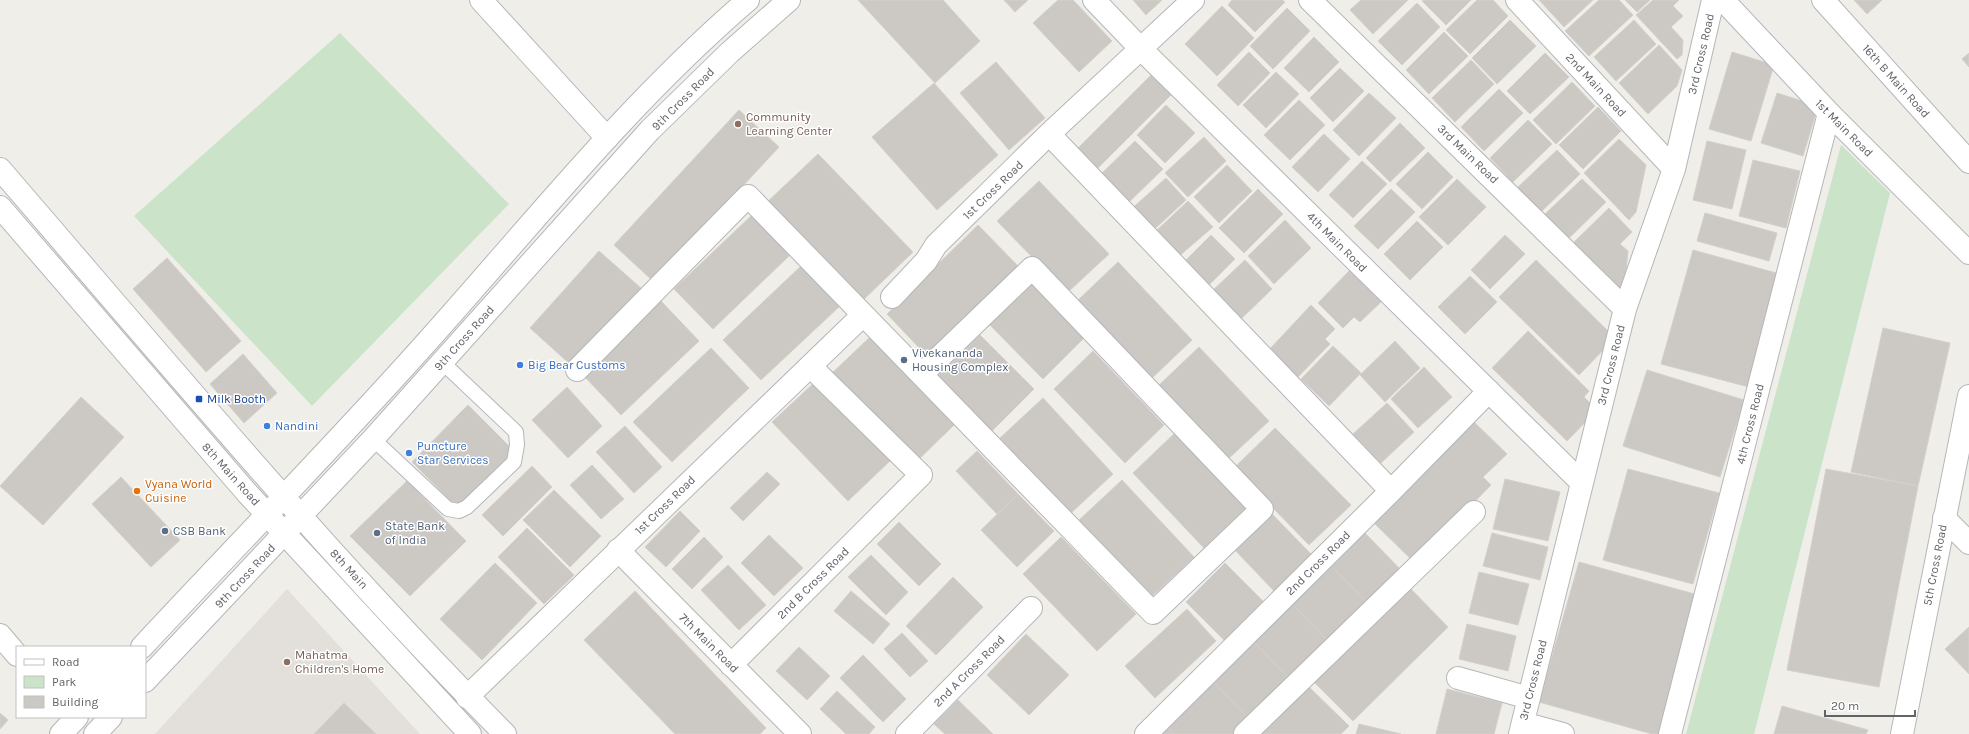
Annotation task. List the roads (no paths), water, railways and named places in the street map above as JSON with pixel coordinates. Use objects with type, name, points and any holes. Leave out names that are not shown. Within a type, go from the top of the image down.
[{"type":"street","points":[[481,0],[607,138]]},
{"type":"street","name":"9th Cross Road","points":[[143,646],[424,346],[628,114],[710,33],[748,0]]},
{"type":"street","name":"9th Cross Road","points":[[146,680],[373,439],[650,130],[730,52],[789,0]]},
{"type":"street","name":"4th Main Road","points":[[1094,0],[1140,48],[1582,483]]},
{"type":"street","name":"1st Cross Road","points":[[892,297],[926,261],[936,245],[1049,134],[1193,0]]},
{"type":"street","name":"3rd Main Road","points":[[1310,0],[1625,309]]},
{"type":"street","name":"2nd Main Road","points":[[1517,0],[1674,169]]},
{"type":"street","name":"3rd Cross Road","points":[[1522,728],[1625,309],[1674,169],[1713,0]]},
{"type":"street","name":"1st Main Road","points":[[1723,0],[1829,113],[1969,253]]},
{"type":"street","name":"16th B Main Road","points":[[1823,0],[1969,162]]},
{"type":"street","name":"4th Cross Road","points":[[1670,734],[1829,113]]},
{"type":"street","points":[[1049,134],[1391,491]]},
{"type":"street","name":"8th Main","points":[[0,169],[198,399],[284,496],[467,697],[505,734]]},
{"type":"street","points":[[577,370],[748,196],[1154,613],[1262,509],[1032,268],[922,374]]},
{"type":"street","name":"8th Main Road","points":[[0,207],[179,416],[267,515],[470,734]]},
{"type":"street","name":"1st Cross Road","points":[[467,697],[618,550],[864,315]]},
{"type":"street","name":"2nd B Cross Road","points":[[731,665],[920,475],[810,366]]},
{"type":"street","name":"2nd Cross Road","points":[[1146,734],[1391,491],[1489,391]]},
{"type":"street","name":"5th Cross Road","points":[[1902,734],[1969,396]]},
{"type":"street","points":[[1245,734],[1474,512]]},
{"type":"street","points":[[1944,518],[1969,543]]},
{"type":"street","name":"7th Main Road","points":[[618,550],[800,734]]},
{"type":"street","name":"2nd A Cross Road","points":[[907,734],[1031,608]]},
{"type":"street","points":[[0,635],[16,654]]},
{"type":"street","points":[[1458,678],[1529,698]]},
{"type":"street","points":[[95,734],[110,718]]},
{"type":"street","points":[[1522,728],[1563,734]]},
{"type":"lane","points":[[373,439],[448,510],[459,511],[467,507],[514,462],[518,445],[516,432],[442,363]]},
{"type":"place","name":"Community Learning Center","points":[[738,124]]},
{"type":"place","name":"Vivekananda Housing Complex","points":[[904,360]]},
{"type":"place","name":"Big Bear Customs","points":[[520,365]]},
{"type":"place","name":"Milk Booth","points":[[199,399]]},
{"type":"place","name":"Nandini","points":[[267,426]]},
{"type":"place","name":"Puncture Star Services","points":[[409,453]]},
{"type":"place","name":"Vyana World Cuisine","points":[[137,491]]},
{"type":"place","name":"CSB Bank","points":[[165,531]]},
{"type":"place","name":"State Bank of India","points":[[377,533]]},
{"type":"place","name":"Mahatma Children's Home","points":[[287,662]]}]
